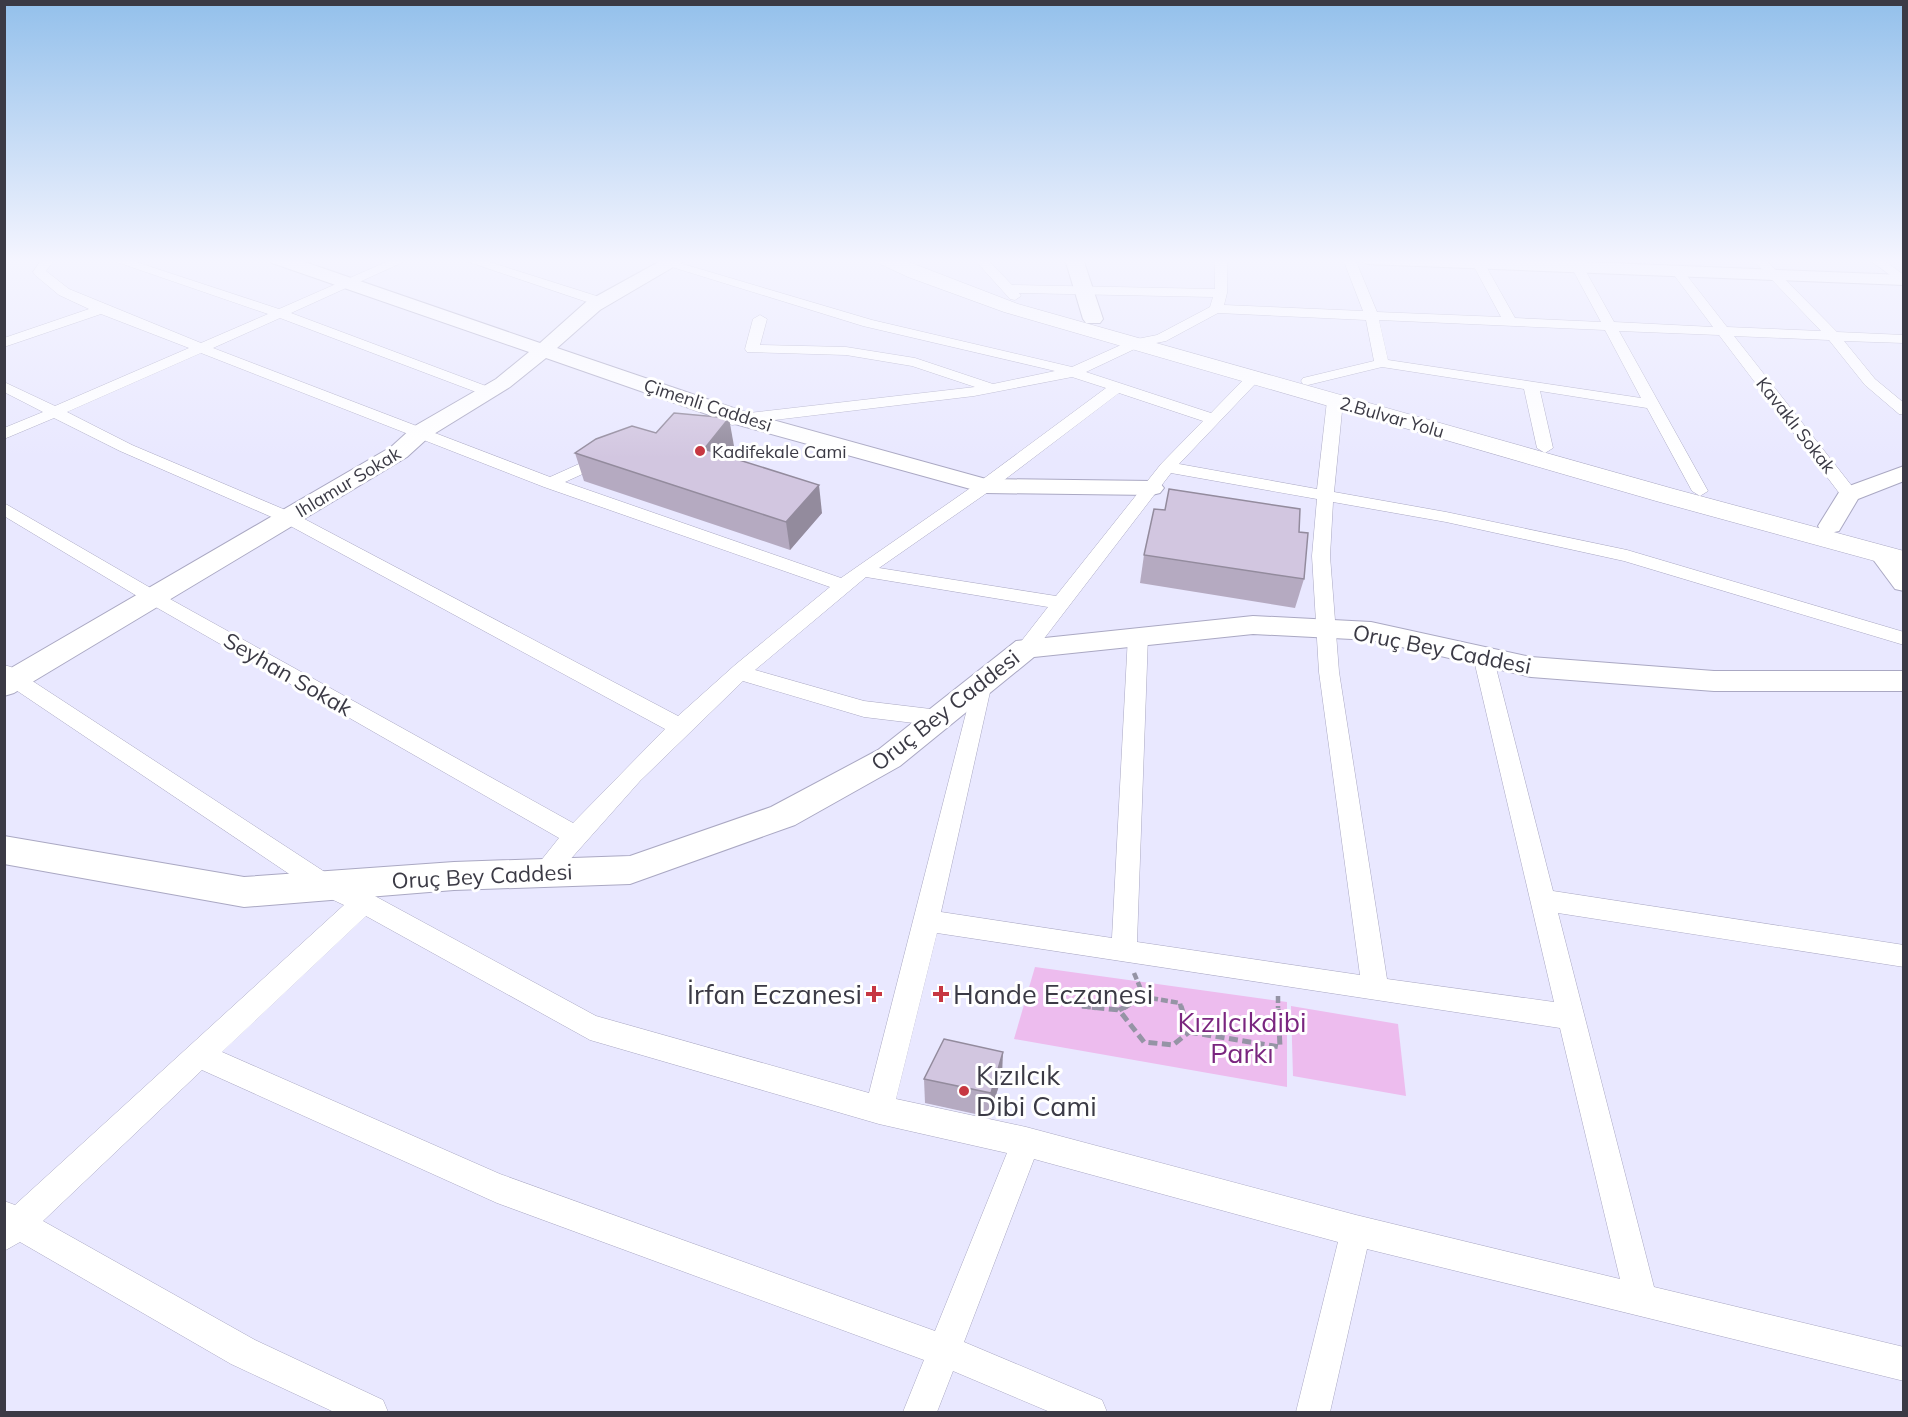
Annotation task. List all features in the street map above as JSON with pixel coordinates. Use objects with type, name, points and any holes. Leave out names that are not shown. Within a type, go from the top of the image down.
[{"type":"main road","name":"2.Bulvar Yolu","points":[[1073,325],[1665,495],[1896,553]]},
{"type":"main road","name":"2.Bulvar Yolu","points":[[1115,325],[1545,448],[1830,526],[1896,553]]},
{"type":"street","points":[[4,343],[55,325]]},
{"type":"street","points":[[142,325],[550,483],[844,585]]},
{"type":"street","points":[[4,434],[251,325]]},
{"type":"street","points":[[311,325],[489,392]]},
{"type":"street","name":"Çimenli Caddesi","points":[[469,325],[743,419],[985,486],[1152,488]]},
{"type":"street","name":"Ihlamur Sokak","points":[[8,679],[153,598],[399,452],[421,432],[489,392],[574,325]]},
{"type":"street","points":[[758,325],[752,349],[846,351],[915,362],[992,388]]},
{"type":"street","points":[[881,325],[1073,372],[1213,419]]},
{"type":"street","points":[[708,425],[992,388],[1073,372],[1137,343],[1161,338],[1185,325]]},
{"type":"street","points":[[1373,325],[1382,363]]},
{"type":"street","points":[[1611,325],[1700,490]]},
{"type":"street","points":[[1613,325],[1904,339]]},
{"type":"street","name":"Kavaklı Sokak","points":[[1718,325],[1849,494]]},
{"type":"street","points":[[1822,325],[1870,382],[1904,411]]},
{"type":"street","points":[[1308,381],[1382,363],[1653,404]]},
{"type":"street","points":[[1026,648],[1167,468],[1254,377]]},
{"type":"street","points":[[4,386],[126,448],[289,518],[680,728]]},
{"type":"street","points":[[1531,386],[1545,448]]},
{"type":"street","points":[[543,873],[575,836],[680,728],[740,673],[844,585],[985,486],[1117,387]]},
{"type":"street","points":[[1335,401],[1321,556],[1329,672],[1375,989]]},
{"type":"street","points":[[550,483],[620,451]]},
{"type":"street","points":[[1167,468],[1446,518],[1627,556],[1904,639]]},
{"type":"street","points":[[1830,526],[1849,494],[1904,473]]},
{"type":"street","name":"Seyhan Sokak","points":[[4,508],[153,598],[575,836]]},
{"type":"street","points":[[1896,553],[1904,583]]},
{"type":"street","points":[[862,572],[1061,603]]},
{"type":"street","name":"Oruç Bey Caddesi","points":[[4,850],[244,892],[454,876],[630,870],[783,816],[890,758],[1026,648],[1253,625],[1371,631],[1531,667],[1714,681],[1904,681]]},
{"type":"street","points":[[1124,951],[1138,636]]},
{"type":"street","points":[[1483,656],[1642,1302]]},
{"type":"street","points":[[740,673],[864,709],[939,718]]},
{"type":"street","points":[[8,679],[325,885],[364,902],[590,1027],[879,1110],[1026,1142],[1356,1231],[1904,1364]]},
{"type":"street","points":[[879,1110],[927,921],[982,683]]},
{"type":"street","points":[[1543,900],[1904,956]]},
{"type":"street","points":[[364,902],[9,1226],[243,1352],[370,1413]]},
{"type":"street","points":[[927,921],[1571,1017]]},
{"type":"street","points":[[199,1055],[497,1188],[943,1350],[1090,1413]]},
{"type":"street","points":[[920,1413],[1026,1142]]},
{"type":"street","points":[[1313,1413],[1356,1231]]},
{"type":"path","points":[[1119,1010],[1144,1041],[1173,1045],[1189,1032],[1280,1047],[1278,974]]},
{"type":"path","points":[[1082,1006],[1119,1010],[1144,997],[1180,1003],[1189,1032]]},
{"type":"green space","name":"Kızılcıkdibi Parkı","points":[[1035,967],[1287,1002],[1287,1087],[1014,1039]]},
{"type":"green space","points":[[1291,1006],[1398,1024],[1406,1096],[1293,1076]]},
{"type":"building","points":[[674,413],[729,418],[704,449],[819,485],[786,522],[575,453],[596,439],[632,426],[656,433]]},
{"type":"building","points":[[1169,489],[1300,509],[1299,532],[1308,533],[1304,579],[1144,555],[1154,509],[1165,510]]},
{"type":"building","points":[[944,1039],[1003,1052],[991,1093],[924,1079]]},
{"type":"place","name":"Kadifekale Cami","points":[[700,451]]},
{"type":"place","name":"İrfan Eczanesi","points":[[874,994]]},
{"type":"place","name":"Hande Eczanesi","points":[[941,994]]},
{"type":"place","name":"Kızılcık Dibi Cami","points":[[964,1091]]}]
